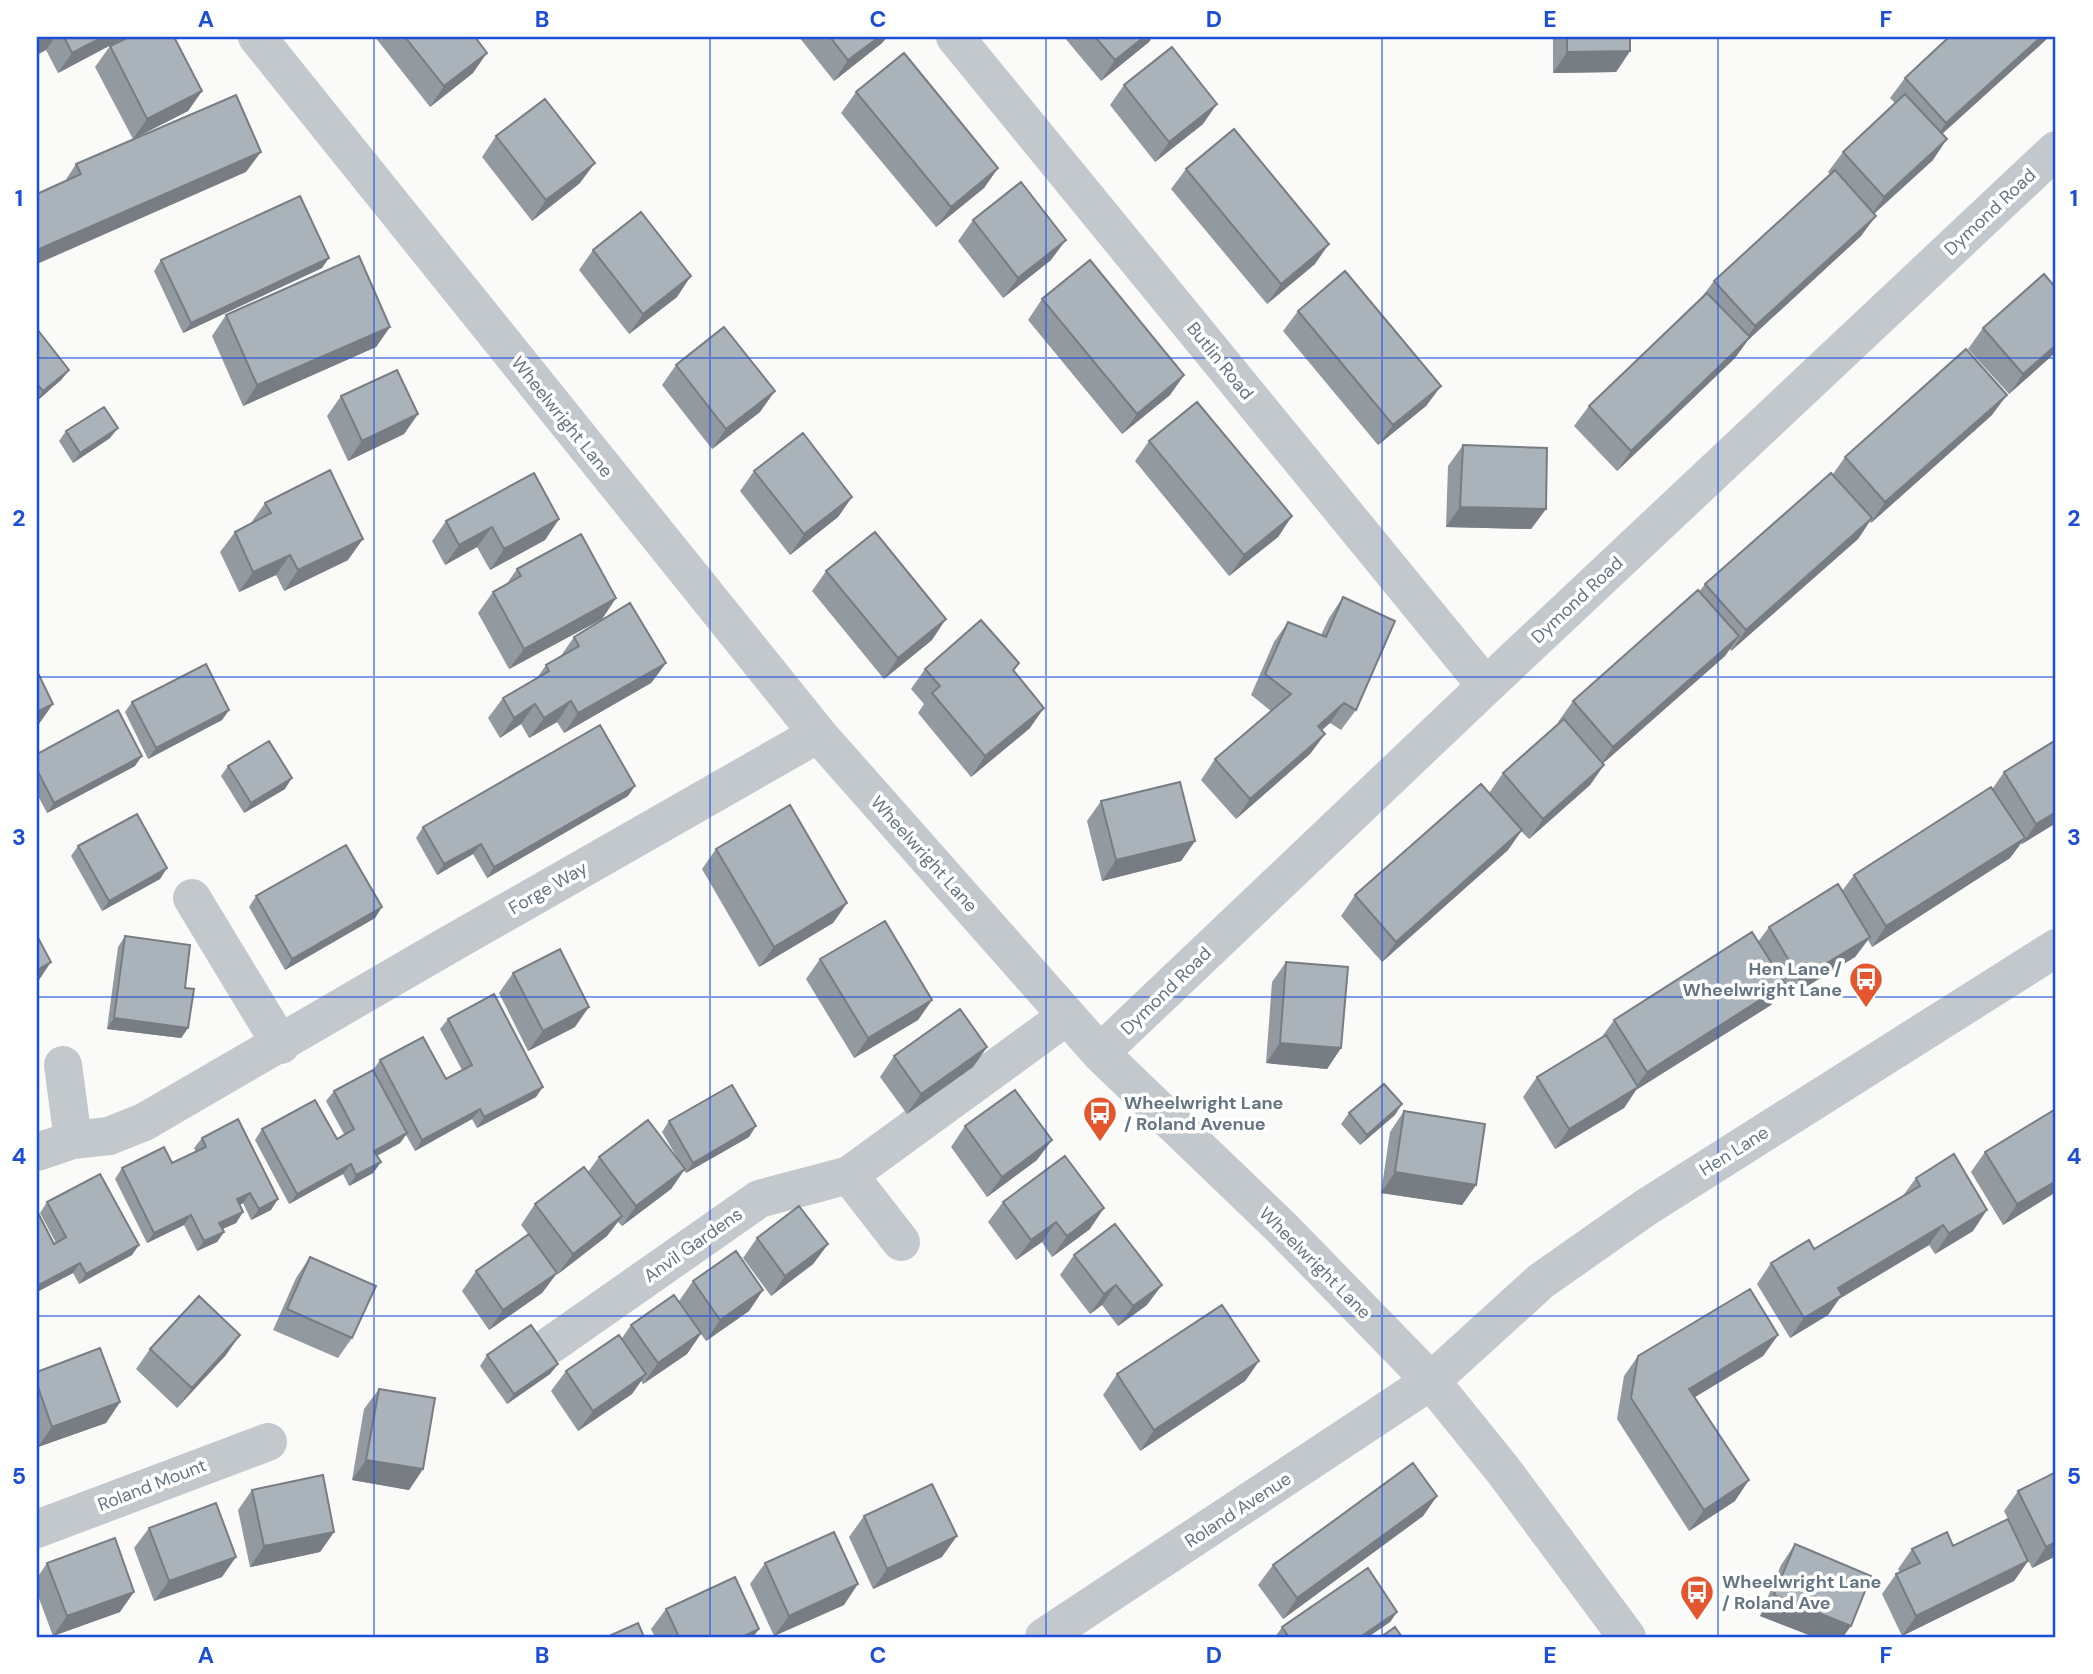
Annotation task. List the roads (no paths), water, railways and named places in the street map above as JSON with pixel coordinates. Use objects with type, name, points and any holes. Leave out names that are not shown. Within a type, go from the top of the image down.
[{"type":"street","name":"Wheelwright Lane","points":[[257,37],[818,734],[1100,1054],[1283,1229],[1431,1381],[1503,1470],[1627,1637]]},
{"type":"street","name":"Butlin Road","points":[[955,37],[1486,685]]},
{"type":"street","name":"Dymond Road","points":[[1100,1054],[1486,685],[2056,150]]},
{"type":"street","name":"Forge Way","points":[[37,1152],[73,1140],[108,1136],[144,1122],[818,734]]},
{"type":"street","points":[[192,898],[281,1045]]},
{"type":"street","name":"Hen Lane","points":[[1431,1381],[1541,1281],[1634,1215],[2056,947]]},
{"type":"street","name":"Anvil Gardens","points":[[552,1344],[759,1199],[849,1175],[1067,1016]]},
{"type":"street","points":[[63,1065],[73,1140]]},
{"type":"street","points":[[849,1175],[901,1242]]},
{"type":"street","name":"Roland Avenue","points":[[1044,1637],[1431,1381]]},
{"type":"street","name":"Roland Mount","points":[[37,1529],[268,1441]]},
{"type":"place","name":"Hen Lane / Wheelwright Lane","points":[[1866,1009]]},
{"type":"place","name":"Wheelwright Lane / Roland Avenue","points":[[1100,1143]]},
{"type":"place","name":"Wheelwright Lane / Roland Ave","points":[[1697,1622]]}]
